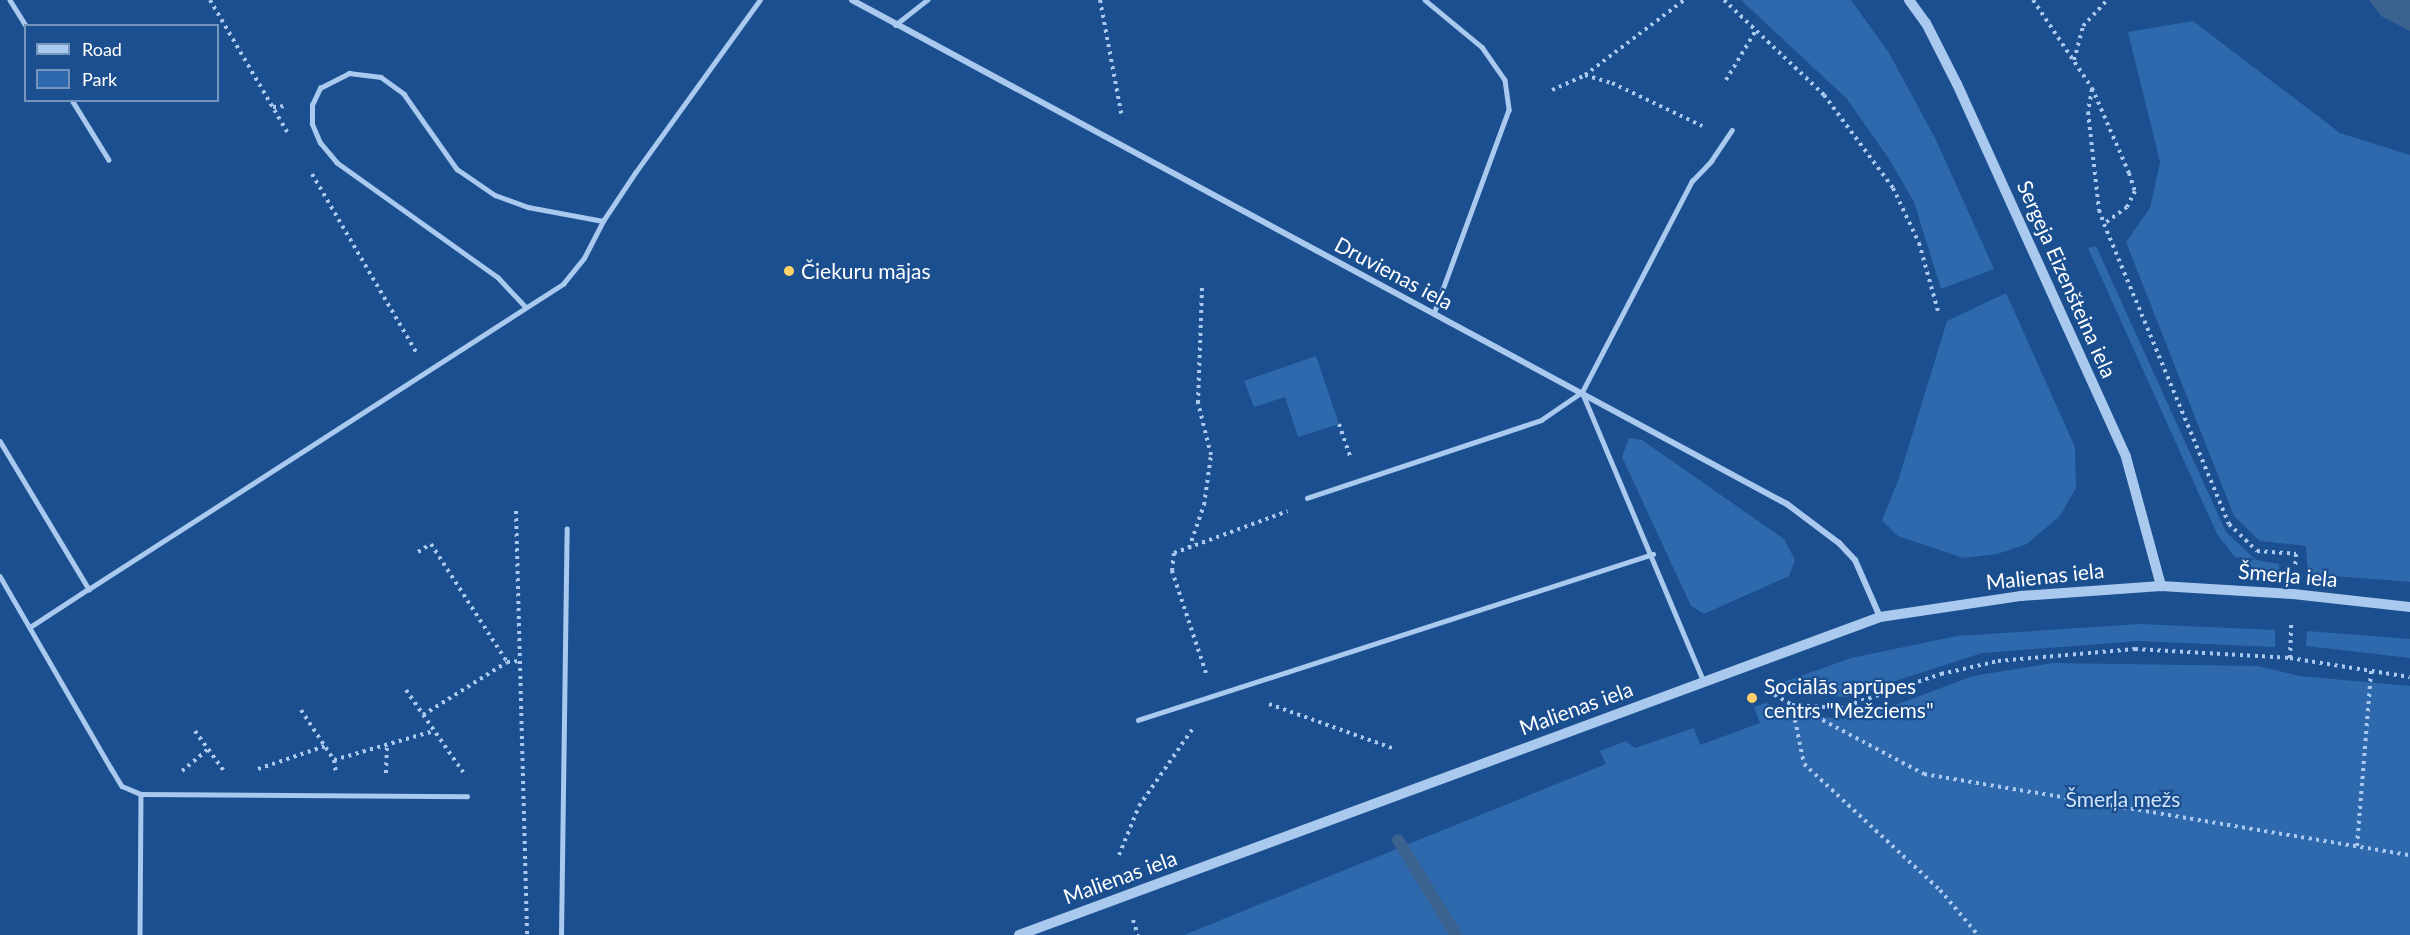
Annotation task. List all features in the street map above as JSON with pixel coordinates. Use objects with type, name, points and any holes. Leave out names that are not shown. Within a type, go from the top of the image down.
[{"type":"street","name":"Druvienas iela","points":[[852,0],[1582,392],[1809,518],[1855,560],[1880,617]]},
{"type":"street","name":"Sergeja Eizenšteina iela","points":[[1909,0],[1926,24],[1957,84],[2126,457],[2162,586]]},
{"type":"street","name":"Šmerļa iela","points":[[2162,586],[2293,594],[2410,607]]},
{"type":"street","name":"Malienas iela","points":[[1019,935],[1880,617],[2021,596],[2162,586]]},
{"type":"lane","points":[[10,0],[25,24]]},
{"type":"lane","points":[[31,627],[563,284],[584,258],[603,221],[760,0]]},
{"type":"lane","points":[[895,25],[927,0]]},
{"type":"lane","points":[[1425,0],[1482,47],[1505,80],[1509,110],[1434,314]]},
{"type":"lane","points":[[525,307],[498,278],[337,163],[320,143],[312,124],[312,105],[320,88],[349,73],[381,77],[404,94],[458,169],[495,195],[528,207],[603,221]]},
{"type":"lane","points":[[73,102],[109,160]]},
{"type":"lane","points":[[1307,498],[1541,420],[1582,392],[1692,181],[1711,161],[1732,130]]},
{"type":"lane","points":[[1582,392],[1653,554],[1704,682]]},
{"type":"lane","points":[[0,441],[89,590]]},
{"type":"lane","points":[[561,935],[567,529]]},
{"type":"lane","points":[[1138,720],[1214,699],[1653,554]]},
{"type":"lane","points":[[0,576],[122,786],[141,794],[467,796]]},
{"type":"lane","points":[[140,935],[141,794]]},
{"type":"path","points":[[210,0],[291,137]]},
{"type":"path","points":[[1100,0],[1129,149]]},
{"type":"path","points":[[1552,90],[1585,75],[1684,0]]},
{"type":"path","points":[[1724,0],[1755,32],[1824,95],[1893,188],[1919,243],[1938,311]]},
{"type":"path","points":[[2033,0],[2092,88],[2135,191],[2127,207],[2104,224]]},
{"type":"path","points":[[2073,61],[2083,26],[2107,0]]},
{"type":"path","points":[[1726,80],[1755,32]]},
{"type":"path","points":[[1585,75],[1612,83],[1702,126]]},
{"type":"path","points":[[2092,88],[2088,112],[2099,210],[2229,524],[2257,550],[2296,554],[2295,571]]},
{"type":"path","points":[[308,168],[427,370]]},
{"type":"path","points":[[1189,548],[1204,505],[1210,454],[1198,403],[1202,286]]},
{"type":"path","points":[[1339,424],[1359,481]]},
{"type":"path","points":[[1119,855],[1139,806],[1214,699],[1172,571],[1174,553],[1280,516],[1307,498]]},
{"type":"path","points":[[516,511],[527,935]]},
{"type":"path","points":[[418,552],[430,544],[507,662]]},
{"type":"path","points":[[2290,658],[2291,621]]},
{"type":"path","points":[[1792,705],[1840,708],[1941,674],[1998,661],[2135,650],[2290,658],[2410,677]]},
{"type":"path","points":[[423,715],[507,662],[520,661]]},
{"type":"path","points":[[2357,846],[2371,671]]},
{"type":"path","points":[[406,690],[467,778],[467,796]]},
{"type":"path","points":[[1768,691],[1924,774],[2410,855]]},
{"type":"path","points":[[1234,692],[1392,748]]},
{"type":"path","points":[[1792,705],[1804,764],[1940,890],[1978,935]]},
{"type":"path","points":[[301,710],[334,760],[337,777]]},
{"type":"path","points":[[195,731],[228,777]]},
{"type":"path","points":[[334,760],[434,731]]},
{"type":"path","points":[[386,777],[387,744]]},
{"type":"path","points":[[253,772],[325,746]]},
{"type":"path","points":[[181,777],[182,768],[208,749]]},
{"type":"green space","points":[[1741,0],[1851,0],[1889,53],[1936,140],[1994,269],[1941,289],[1914,202],[1889,159],[1847,99]]},
{"type":"green space","points":[[2193,21],[2340,133],[2410,155],[2410,582],[2308,574],[2306,546],[2260,541],[2234,516],[2126,242],[2150,208],[2160,162],[2128,32]]},
{"type":"green space","points":[[2096,246],[2226,532],[2256,560],[2279,564],[2280,573],[2252,569],[2233,555],[2217,534],[2088,248]]},
{"type":"green space","points":[[2006,293],[2075,447],[2076,488],[2059,517],[2027,544],[1997,554],[1963,558],[1898,536],[1882,520],[1898,481],[1947,321]]},
{"type":"green space","points":[[1316,356],[1339,424],[1298,437],[1285,397],[1254,407],[1244,381]]},
{"type":"green space","points":[[1629,438],[1642,440],[1784,539],[1795,560],[1789,576],[1704,614],[1691,606],[1622,457]]},
{"type":"green space","points":[[2140,624],[2275,630],[2275,647],[2138,641],[1982,653],[1846,697],[1787,693],[1784,682],[1851,658],[1957,636]]},
{"type":"green space","points":[[2307,631],[2410,639],[2410,658],[2306,646]]},
{"type":"green space","name":"Šmerļa mežs","points":[[2053,663],[2258,666],[2299,676],[2410,686],[2410,935],[1184,935],[1606,764],[1600,751],[1626,741],[1635,748],[1694,728],[1700,745],[1760,723],[1754,707],[1766,703],[1794,714],[1842,719],[1901,703],[1973,676]]},
{"type":"shaded area","points":[[2369,0],[2410,0],[2410,31],[2381,16]]},
{"type":"waterway","points":[[1398,840],[1456,935]]},
{"type":"place","name":"Čiekuru mājas","points":[[789,271]]},
{"type":"place","name":"Sociālās aprūpes centrs \"Mežciems\"","points":[[1752,698]]}]
